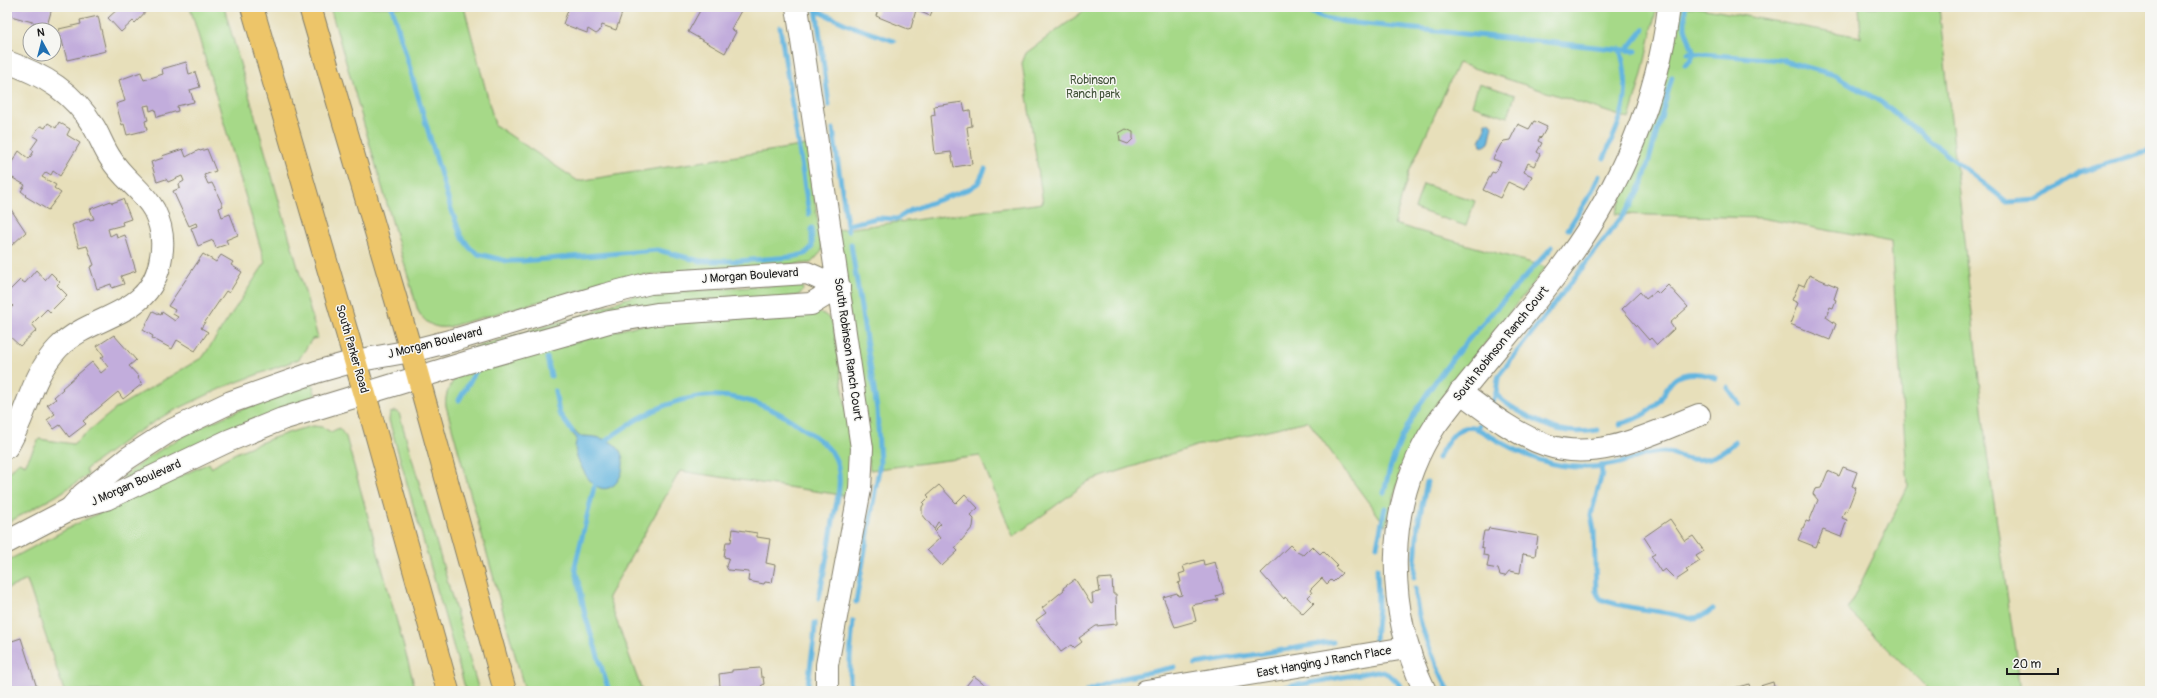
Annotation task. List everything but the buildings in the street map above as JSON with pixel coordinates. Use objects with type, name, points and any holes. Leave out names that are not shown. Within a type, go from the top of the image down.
[{"type":"highway","name":"South Parker Road","points":[[252,7],[365,393],[448,691]]},
{"type":"highway","points":[[310,7],[411,351],[505,691]]},
{"type":"street","name":"South Robinson Ranch Court","points":[[797,7],[861,434],[860,489],[829,652],[827,691]]},
{"type":"street","name":"South Robinson Ranch Court","points":[[1425,691],[1406,648],[1396,594],[1395,564],[1399,523],[1408,483],[1419,454],[1435,426],[1460,392],[1568,259],[1606,200],[1628,155],[1644,113],[1657,66],[1669,7]]},
{"type":"street","points":[[7,62],[41,75],[61,88],[74,101],[94,126],[113,163],[152,207],[159,224],[162,245],[160,262],[156,275],[149,289],[138,301],[126,310],[77,332],[64,342],[51,356],[34,385],[20,422],[7,447]]},
{"type":"street","name":"J Morgan Boulevard","points":[[70,508],[83,494],[128,458],[177,426],[263,390],[355,361],[411,351],[650,283],[807,273],[839,287]]},
{"type":"street","name":"J Morgan Boulevard","points":[[7,542],[70,508],[106,499],[224,443],[271,423],[365,393],[609,322],[657,314],[811,304],[839,287]]},
{"type":"street","points":[[1460,392],[1494,416],[1531,439],[1559,448],[1582,451],[1611,447],[1699,415]]},
{"type":"street","name":"East Hanging J Ranch Place","points":[[1146,691],[1406,648]]},
{"type":"green space","points":[[190,7],[224,7],[318,338],[312,339],[299,359],[224,387],[167,414],[131,436],[86,469],[88,475],[56,496],[7,523],[7,474],[19,462],[25,465],[39,439],[73,444],[118,407],[203,357],[265,263]]},
{"type":"green space","points":[[330,7],[464,7],[495,125],[578,181],[807,145],[822,251],[811,263],[643,275],[609,282],[448,327],[434,326],[427,322],[418,311]]},
{"type":"green space","name":"Robinson Ranch park","points":[[1089,7],[1657,7],[1641,78],[1629,119],[1458,63],[1409,172],[1394,224],[1546,267],[1435,406],[1416,436],[1397,486],[1386,526],[1308,421],[1196,446],[1089,481],[1013,537],[980,456],[870,470],[838,230],[1043,203],[1022,63],[1026,53]]},
{"type":"green space","points":[[1678,7],[1695,7],[1861,37],[1859,7],[1939,7],[1987,454],[2021,691],[1930,691],[1848,609],[1908,486],[1891,242],[1761,218],[1615,214],[1656,117],[1665,80]]},
{"type":"green space","points":[[1479,83],[1515,95],[1508,117],[1472,105]]},
{"type":"green space","points":[[1423,184],[1475,201],[1466,226],[1415,209]]},
{"type":"green space","points":[[801,284],[803,290],[799,295],[467,352],[469,349],[583,315],[638,294]]},
{"type":"green space","points":[[814,311],[825,315],[833,324],[852,449],[848,496],[680,471],[608,597],[642,691],[525,691],[446,406],[447,393],[458,374],[635,326]]},
{"type":"green space","points":[[312,383],[316,397],[124,481],[123,477],[145,460],[167,445],[190,433],[237,412]]},
{"type":"green space","points":[[396,411],[399,413],[479,691],[466,691],[389,420],[390,413]]},
{"type":"green space","points":[[313,426],[322,427],[331,432],[339,428],[346,437],[416,691],[64,691],[27,580],[7,589],[7,561],[84,520],[209,463],[212,468],[229,456],[243,450],[276,437]]},
{"type":"water","points":[[1485,122],[1489,122],[1493,125],[1489,143],[1485,146],[1481,145],[1480,141],[1485,131]]},
{"type":"water","points":[[569,425],[579,436],[604,439],[617,447],[622,456],[623,465],[621,475],[616,483],[609,488],[601,488],[592,483],[583,470],[575,451],[577,439],[567,427]]},
{"type":"waterway","points":[[392,7],[450,206],[461,236],[470,248],[478,254],[507,261],[658,250],[700,261],[737,261],[792,257],[805,254],[812,247],[812,228]]},
{"type":"waterway","points":[[816,7],[829,105]]},
{"type":"waterway","points":[[1297,7],[1325,18],[1345,22],[1636,51]]},
{"type":"waterway","points":[[1685,7],[1685,28],[1694,54],[1691,60],[1685,65]]},
{"type":"waterway","points":[[816,10],[848,25],[894,41]]},
{"type":"waterway","points":[[780,27],[809,214]]},
{"type":"waterway","points":[[1627,50],[1644,29]]},
{"type":"waterway","points":[[1604,158],[1616,130],[1624,105],[1626,80],[1620,49]]},
{"type":"waterway","points":[[1688,53],[1781,60],[1835,75],[1881,102],[2007,202],[2039,200],[2079,172],[2150,150]]},
{"type":"waterway","points":[[1493,401],[1496,395],[1499,375],[1631,205],[1643,182],[1672,77]]},
{"type":"waterway","points":[[833,129],[848,231]]},
{"type":"waterway","points":[[847,225],[877,218],[897,219],[911,210],[969,189],[978,183],[985,169]]},
{"type":"waterway","points":[[1568,229],[1591,193],[1599,176]]},
{"type":"waterway","points":[[851,244],[877,409],[880,463],[856,602]]},
{"type":"waterway","points":[[1384,493],[1394,458],[1409,424],[1428,392],[1476,331],[1552,247]]},
{"type":"waterway","points":[[547,358],[551,376]]},
{"type":"waterway","points":[[459,400],[477,369]]},
{"type":"waterway","points":[[1620,424],[1631,421],[1651,410],[1671,383],[1680,376],[1685,374],[1696,374],[1715,378]]},
{"type":"waterway","points":[[1728,388],[1739,403]]},
{"type":"waterway","points":[[555,391],[559,413],[572,431]]},
{"type":"waterway","points":[[1497,395],[1512,407],[1532,419],[1550,427],[1576,432],[1598,430]]},
{"type":"waterway","points":[[602,444],[627,426],[651,412],[675,402],[700,397],[724,396],[750,401],[776,412],[803,428],[825,444],[829,449],[836,461],[839,474],[838,494],[819,598]]},
{"type":"waterway","points":[[1438,458],[1454,434],[1464,428],[1478,429],[1479,425]]},
{"type":"waterway","points":[[1478,429],[1509,447],[1525,454],[1540,460],[1573,467],[1616,464],[1655,452],[1668,452],[1685,458],[1699,460],[1706,459],[1718,455],[1735,442]]},
{"type":"waterway","points":[[1601,466],[1602,474],[1591,515],[1594,530],[1597,594],[1601,599],[1620,605],[1688,618],[1695,618],[1707,614],[1713,609]]},
{"type":"waterway","points":[[596,479],[575,566],[585,615],[609,691]]},
{"type":"waterway","points":[[1414,577],[1418,524],[1427,482]]},
{"type":"waterway","points":[[1377,546],[1385,508]]},
{"type":"waterway","points":[[1375,640],[1378,607],[1377,568]]},
{"type":"waterway","points":[[1415,588],[1416,602],[1422,629],[1449,691]]},
{"type":"waterway","points":[[850,691],[850,658],[853,621]]},
{"type":"waterway","points":[[807,691],[815,623]]},
{"type":"waterway","points":[[1195,664],[1333,642]]},
{"type":"waterway","points":[[1087,691],[1123,678],[1175,667]]},
{"type":"waterway","points":[[1263,691],[1377,671],[1389,675],[1404,691]]}]
